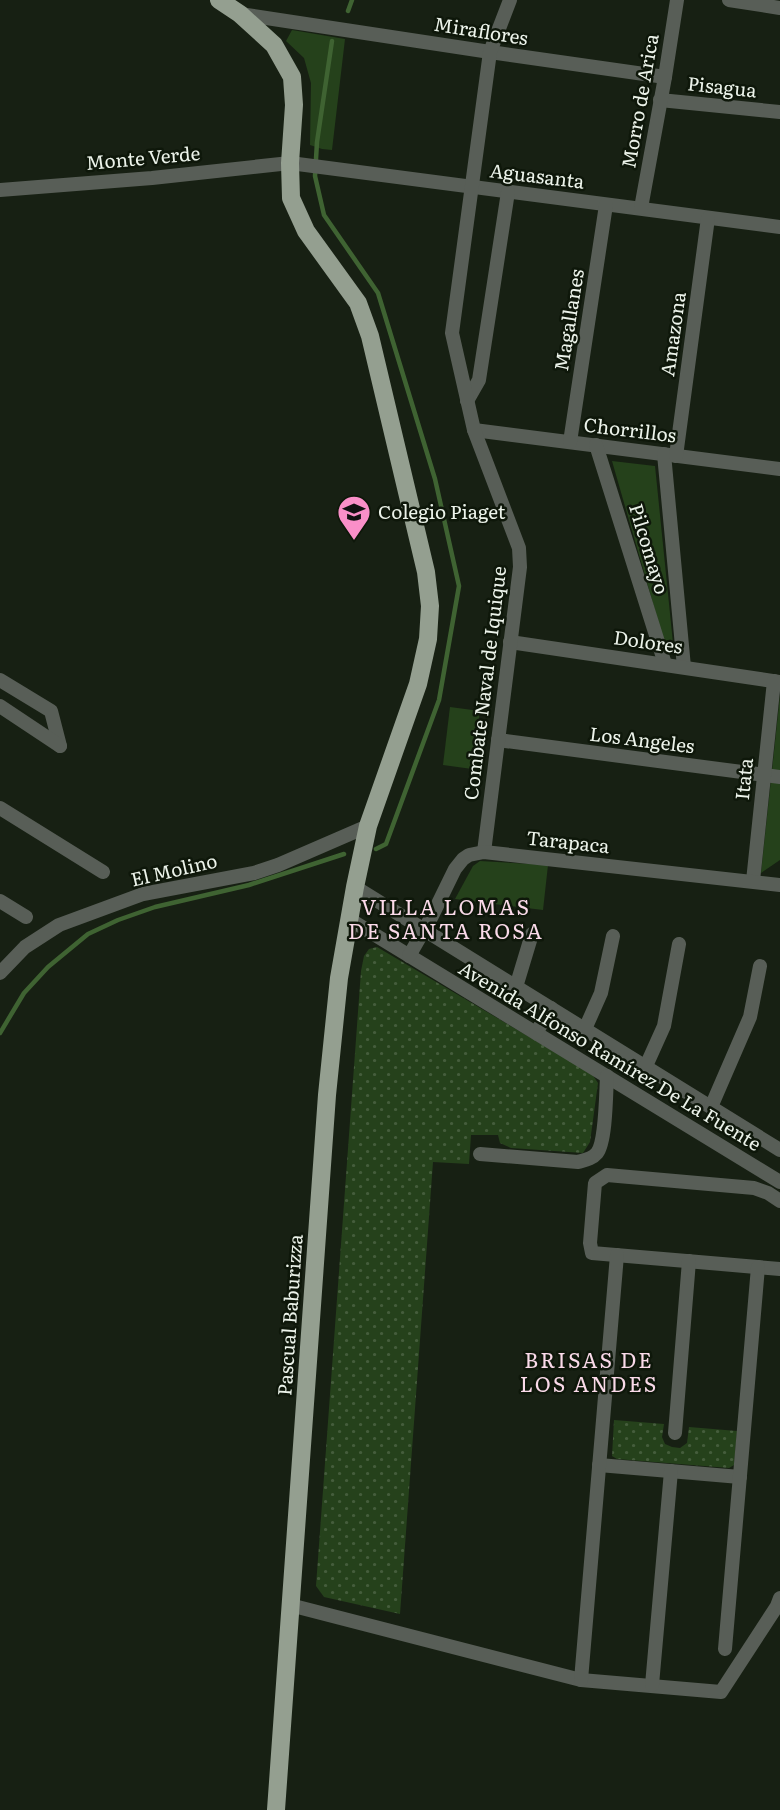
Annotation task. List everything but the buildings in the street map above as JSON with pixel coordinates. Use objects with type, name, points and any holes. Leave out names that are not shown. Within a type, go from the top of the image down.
[{"type":"main road","name":"Pascual Baburizza","points":[[219,0],[240,14],[274,45],[292,77],[294,105],[290,163],[291,198],[306,230],[358,303],[370,336],[426,572],[429,617],[428,639],[418,684],[368,826],[339,978],[327,1095],[276,1810]]},
{"type":"street","name":"Combate Naval de Iquique","points":[[484,852],[520,567],[519,548],[474,430],[452,333],[490,52],[510,0]]},
{"type":"street","name":"Morro de Arica","points":[[640,208],[677,0]]},
{"type":"street","points":[[729,0],[780,8]]},
{"type":"street","name":"Miraflores","points":[[240,14],[665,77]]},
{"type":"street","points":[[271,42],[291,22]]},
{"type":"street","name":"Pisagua","points":[[660,100],[780,112]]},
{"type":"street","name":"Aguasanta","points":[[290,163],[780,227]]},
{"type":"street","name":"Monte Verde","points":[[0,190],[152,178],[290,163]]},
{"type":"street","points":[[467,401],[479,380],[508,192]]},
{"type":"street","name":"Magallanes","points":[[570,442],[606,205]]},
{"type":"street","name":"Amazona","points":[[684,667],[670,455],[708,218]]},
{"type":"street","name":"Chorrillos","points":[[474,430],[780,470]]},
{"type":"street","name":"Pilcomayo","points":[[596,445],[665,664]]},
{"type":"street","name":"Dolores","points":[[510,642],[777,681]]},
{"type":"street","points":[[0,680],[51,711],[60,746],[0,706]]},
{"type":"street","name":"Itata","points":[[753,881],[777,681]]},
{"type":"street","name":"Los Angeles","points":[[498,740],[780,777]]},
{"type":"street","points":[[0,808],[103,872]]},
{"type":"street","name":"El Molino","points":[[0,973],[25,947],[59,925],[143,894],[254,873],[368,826]]},
{"type":"street","points":[[409,956],[455,869],[469,855],[484,852]]},
{"type":"street","name":"Tarapaca","points":[[484,852],[780,885]]},
{"type":"street","name":"Avenida Alfonso Ramírez De La Fuente","points":[[355,887],[776,1147]]},
{"type":"street","points":[[0,901],[26,917]]},
{"type":"street","name":"Avenida Alfonso Ramírez De La Fuente","points":[[349,919],[780,1182]]},
{"type":"street","points":[[516,987],[532,934]]},
{"type":"street","points":[[585,1029],[601,993],[613,936]]},
{"type":"street","points":[[646,1066],[664,1026],[679,944]]},
{"type":"street","points":[[711,1107],[750,1017],[760,965]]},
{"type":"street","points":[[536,1033],[551,1008]]},
{"type":"street","points":[[480,1154],[578,1162],[590,1159],[598,1152],[602,1139],[607,1076]]},
{"type":"street","points":[[776,1147],[780,1131]]},
{"type":"street","points":[[780,1201],[754,1188],[607,1175],[595,1183],[590,1243],[592,1253],[780,1269]]},
{"type":"street","points":[[581,1680],[617,1255]]},
{"type":"street","points":[[676,1433],[689,1261]]},
{"type":"street","points":[[725,1649],[758,1267]]},
{"type":"street","points":[[599,1465],[740,1477]]},
{"type":"street","points":[[652,1685],[671,1471]]},
{"type":"street","points":[[290,1605],[581,1680],[721,1692],[780,1598]]},
{"type":"green space","points":[[292,30],[345,39],[332,150],[310,145],[311,83],[304,58],[286,41]]},
{"type":"green space","points":[[612,461],[655,466],[674,653],[667,652]]},
{"type":"green space","points":[[780,696],[780,860],[761,873]]},
{"type":"green space","points":[[450,707],[480,711],[472,769],[443,765]]},
{"type":"green space","points":[[480,861],[548,865],[543,910],[455,899],[473,866]]},
{"type":"green space","points":[[377,947],[592,1074],[598,1083],[590,1142],[583,1153],[511,1148],[500,1143],[498,1135],[471,1135],[469,1164],[433,1162],[400,1614],[324,1597],[316,1586],[361,971],[364,956],[369,949]]},
{"type":"green space","points":[[614,1420],[664,1424],[662,1437],[665,1444],[680,1448],[687,1443],[689,1427],[737,1431],[734,1465],[729,1468],[617,1459],[612,1456]]},
{"type":"waterway","points":[[348,11],[352,0]]},
{"type":"waterway","points":[[332,41],[317,142],[315,176],[324,215],[378,293],[435,479],[459,586],[439,700],[386,844],[376,849]]},
{"type":"waterway","points":[[0,1033],[24,993],[48,967],[88,934],[155,907],[249,885],[344,854]]},
{"type":"place","name":"Colegio Piaget","points":[[354,542]]},
{"type":"district","name":"VILLA LOMAS DE SANTA ROSA","points":[[446,920]]},
{"type":"district","name":"BRISAS DE LOS ANDES","points":[[589,1373]]}]
